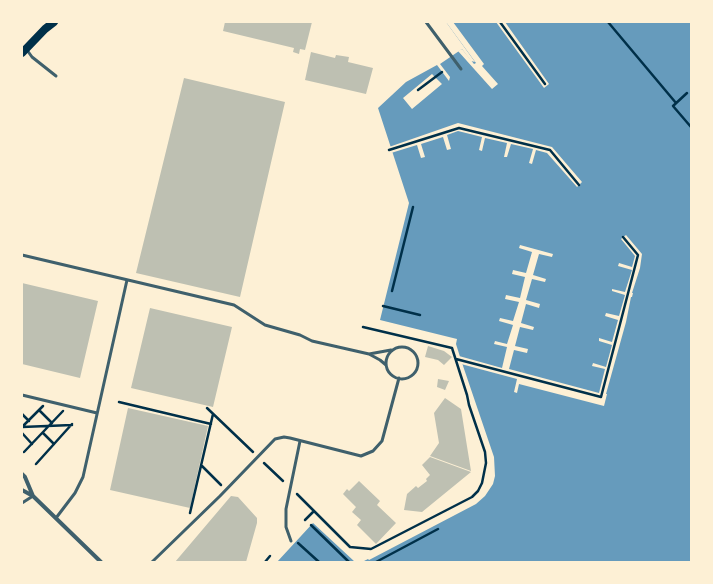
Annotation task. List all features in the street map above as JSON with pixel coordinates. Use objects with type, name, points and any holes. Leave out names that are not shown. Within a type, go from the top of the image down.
[{"type":"main road","points":[[23,48],[54,22]]},
{"type":"street","points":[[22,474],[25,477],[33,496]]},
{"type":"street","points":[[22,490],[33,496],[102,562]]},
{"type":"lane","points":[[426,22],[461,68]]},
{"type":"lane","points":[[23,48],[56,76]]},
{"type":"lane","points":[[22,255],[234,305],[265,325],[300,335],[312,341],[369,354],[386,365]]},
{"type":"lane","points":[[56,518],[75,492],[83,477],[127,280]]},
{"type":"lane","points":[[369,354],[401,347],[407,348],[416,355],[418,360],[416,371],[412,375],[407,378],[399,378],[392,376],[388,372],[386,358],[392,350]]},
{"type":"lane","points":[[152,562],[220,496],[275,439],[284,437],[361,456],[374,451],[382,441],[399,378]]},
{"type":"lane","points":[[22,395],[97,413]]},
{"type":"lane","points":[[291,541],[286,527],[286,509],[300,441]]},
{"type":"lane","points":[[22,503],[33,496]]},
{"type":"path","points":[[500,22],[545,84]]},
{"type":"path","points":[[608,22],[676,103]]},
{"type":"path","points":[[418,90],[442,72]]},
{"type":"path","points":[[687,93],[673,106],[691,127]]},
{"type":"path","points":[[389,150],[458,128],[550,150],[579,185]]},
{"type":"path","points":[[392,291],[413,207]]},
{"type":"path","points":[[455,359],[601,397],[638,255],[623,237]]},
{"type":"path","points":[[383,306],[420,315]]},
{"type":"path","points":[[297,494],[350,547],[371,550],[475,495],[482,482],[486,463],[485,452],[452,348],[363,328]]},
{"type":"path","points":[[119,402],[211,424]]},
{"type":"path","points":[[22,427],[43,406]]},
{"type":"path","points":[[207,408],[253,452]]},
{"type":"path","points":[[39,410],[52,423]]},
{"type":"path","points":[[24,452],[63,411]]},
{"type":"path","points":[[22,414],[29,420]]},
{"type":"path","points":[[190,513],[213,414]]},
{"type":"path","points":[[22,427],[72,424],[36,464]]},
{"type":"path","points":[[22,433],[32,444]]},
{"type":"path","points":[[42,433],[54,444]]},
{"type":"path","points":[[264,463],[283,481]]},
{"type":"path","points":[[201,465],[221,485]]},
{"type":"path","points":[[305,520],[314,511]]},
{"type":"path","points":[[312,525],[349,562]]},
{"type":"path","points":[[376,562],[438,530]]},
{"type":"path","points":[[296,541],[319,562]]},
{"type":"path","points":[[265,562],[270,556]]},
{"type":"water","points":[[446,22],[691,22],[691,562],[362,562],[368,559],[369,560],[476,504],[485,496],[493,484],[495,476],[494,457],[461,360],[456,344],[457,339],[380,320],[409,203],[378,108],[406,82],[437,65],[449,81],[450,77],[440,64],[462,49],[471,61],[475,62]]},
{"type":"water","points":[[313,523],[355,562],[277,562]]},
{"type":"pier","points":[[446,22],[453,22],[484,64],[482,66],[498,84],[492,89],[458,51],[462,49],[474,64],[476,63]]},
{"type":"pier","points":[[496,22],[505,22],[549,84],[544,88]]},
{"type":"pier","points":[[432,74],[442,84],[412,109],[403,98]]},
{"type":"pier","points":[[458,123],[552,147],[582,182],[577,187],[547,153],[536,150],[532,164],[529,163],[533,149],[511,144],[507,157],[504,157],[507,143],[485,138],[482,151],[479,150],[482,137],[458,131],[447,135],[451,149],[447,150],[443,137],[421,144],[425,157],[421,158],[417,145],[391,153],[389,147]]},
{"type":"pier","points":[[626,235],[642,254],[640,268],[632,293],[604,406],[519,384],[517,393],[514,392],[517,379],[461,364],[459,356],[502,368],[507,347],[494,344],[495,341],[507,344],[513,325],[499,321],[500,318],[513,321],[519,302],[505,299],[506,295],[520,298],[525,277],[512,274],[513,270],[526,273],[532,252],[519,248],[520,245],[553,254],[552,257],[539,254],[533,275],[546,279],[545,282],[532,279],[526,300],[540,304],[539,308],[526,304],[521,323],[534,327],[533,330],[520,327],[515,346],[528,349],[527,353],[514,350],[509,369],[599,393],[605,369],[592,366],[593,363],[606,367],[612,345],[599,341],[599,338],[612,342],[618,320],[605,316],[606,313],[619,316],[625,295],[612,291],[612,289],[625,292],[632,270],[618,266],[619,263],[632,267],[635,256],[621,239]]},
{"type":"building","points":[[225,22],[312,22],[305,50],[300,49],[299,54],[293,52],[294,48],[223,31]]},
{"type":"building","points":[[311,52],[335,58],[336,55],[349,57],[348,62],[373,68],[366,94],[305,80]]},
{"type":"building","points":[[184,78],[285,102],[240,297],[136,273]]},
{"type":"building","points":[[22,283],[98,301],[80,378],[22,364]]},
{"type":"building","points":[[150,308],[232,327],[213,407],[131,388]]},
{"type":"building","points":[[428,346],[444,351],[452,357],[444,365],[438,360],[425,357]]},
{"type":"building","points":[[438,379],[449,381],[445,390],[437,387]]},
{"type":"building","points":[[445,398],[461,409],[471,471],[430,456],[439,443],[434,413]]},
{"type":"building","points":[[128,408],[208,426],[190,508],[110,490]]},
{"type":"building","points":[[430,457],[471,472],[422,512],[404,510],[407,494],[416,486],[418,488],[427,481],[426,479],[430,475],[422,465]]},
{"type":"building","points":[[359,481],[380,501],[377,505],[396,523],[376,544],[357,525],[361,520],[352,512],[356,507],[343,494],[347,489],[349,491]]},
{"type":"building","points":[[231,496],[238,497],[257,518],[257,523],[246,562],[175,562]]}]
